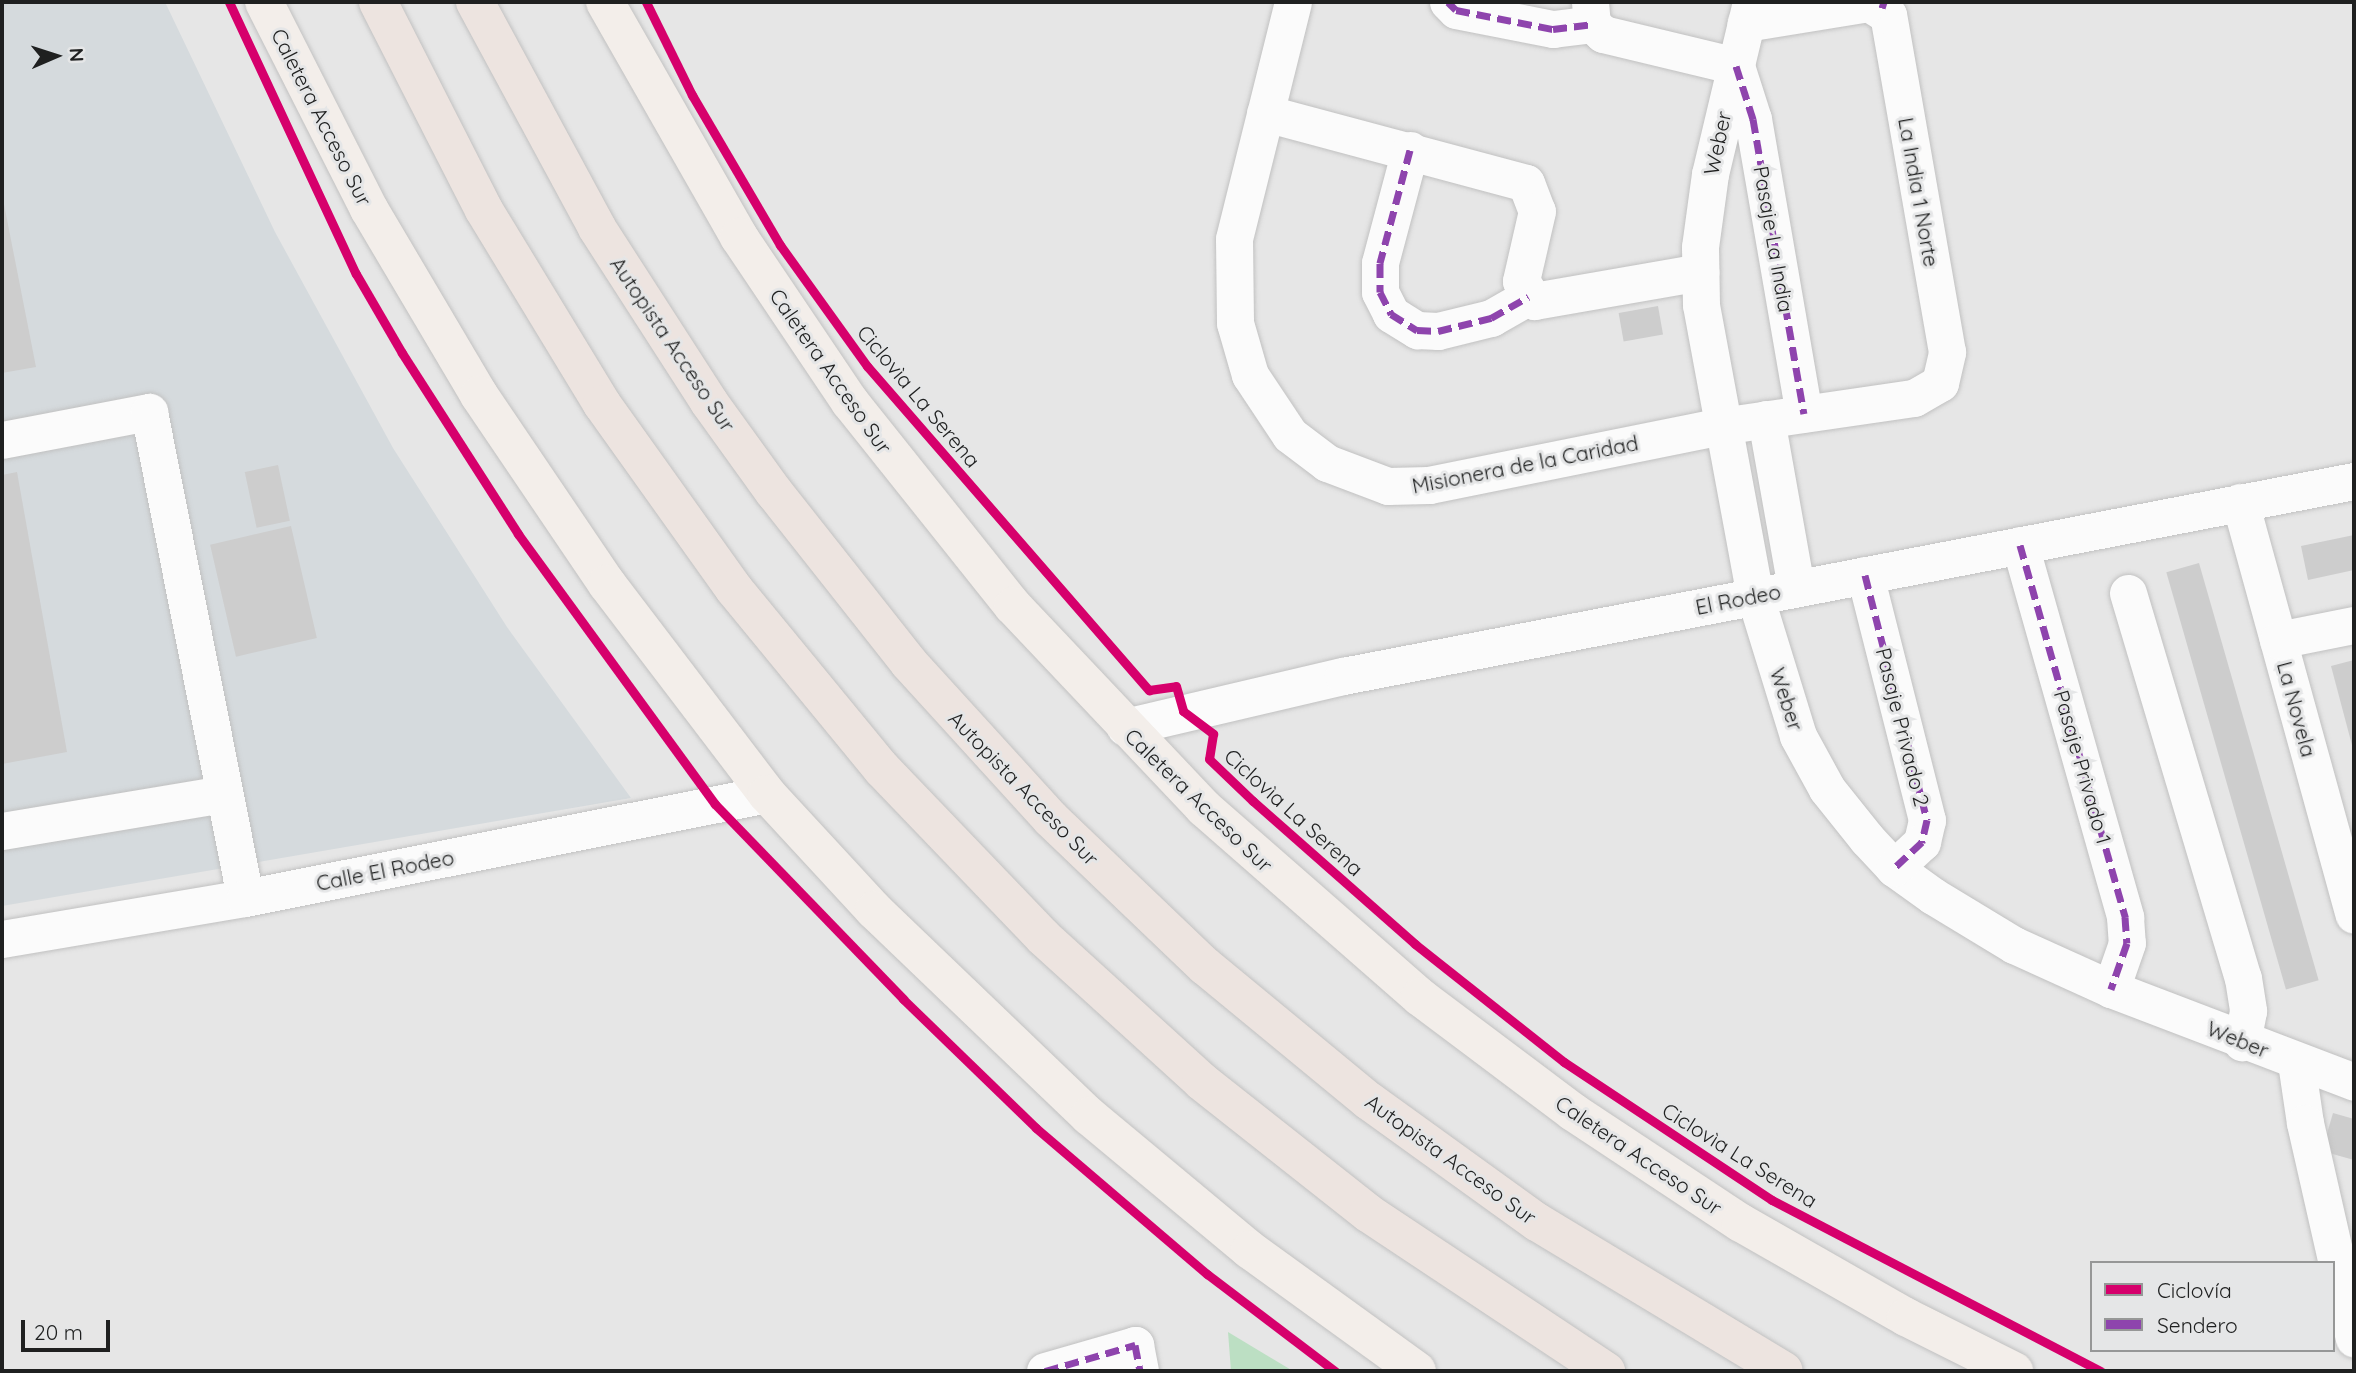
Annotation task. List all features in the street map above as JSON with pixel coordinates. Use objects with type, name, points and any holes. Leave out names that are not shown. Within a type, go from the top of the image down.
[{"type":"highway","points":[[377,2],[484,210],[602,404],[734,589],[882,769],[1043,937],[1201,1081],[1368,1213],[1606,1371]]},
{"type":"highway","name":"Autopista Acceso Sur","points":[[475,2],[597,228],[709,402],[782,503],[909,663],[1051,819],[1205,965],[1380,1109],[1537,1222],[1784,1371]]},
{"type":"main road","name":"Caletera Acceso Sur","points":[[264,2],[369,209],[479,395],[607,584],[767,794],[892,928],[1089,1116],[1250,1250],[1417,1371]]},
{"type":"main road","name":"Caletera Acceso Sur","points":[[605,2],[738,237],[850,402],[973,560],[1125,727],[1204,808],[1346,937],[1506,1064],[1741,1223],[1906,1317],[2014,1371]]},
{"type":"street","name":"Misionera de la Caridad","points":[[1293,2],[1234,239],[1235,323],[1261,396],[1290,435],[1327,463],[1368,482],[1409,487],[1721,426],[1914,398],[1940,383]]},
{"type":"street","points":[[1448,2],[1456,10],[1553,29],[1591,13],[1611,37],[1736,66]]},
{"type":"street","points":[[1748,12],[1883,5]]},
{"type":"street","name":"La India 1 Norte","points":[[1883,5],[1890,23],[1947,352],[1940,383]]},
{"type":"street","name":"Weber","points":[[1748,12],[1710,173],[1700,272],[1721,426],[1755,596],[1798,736],[1827,789],[1894,867],[2014,945],[2110,989],[2242,1042],[2296,1062],[2349,1076]]},
{"type":"street","name":"Pasaje La India","points":[[1736,66],[1753,118],[1804,414]]},
{"type":"street","points":[[1265,113],[1518,178],[1532,191],[1537,211],[1521,281],[1528,297],[1542,302],[1700,272]]},
{"type":"street","points":[[1410,150],[1378,278],[1391,314],[1418,330],[1438,331],[1491,318],[1528,297]]},
{"type":"street","points":[[2,440],[149,412],[222,794],[245,898]]},
{"type":"street","points":[[1766,419],[1796,588]]},
{"type":"street","name":"El Rodeo","points":[[1125,727],[1343,676],[2354,481]]},
{"type":"street","name":"La Novela","points":[[2240,502],[2354,915]]},
{"type":"street","name":"Pasaje Privado 1","points":[[2020,545],[2125,917],[2125,953],[2110,989]]},
{"type":"street","name":"Pasaje Privado 2","points":[[1865,575],[1927,820],[1922,842],[1894,867]]},
{"type":"street","points":[[2127,593],[2244,978],[2248,1010],[2242,1042]]},
{"type":"street","points":[[2278,640],[2354,625]]},
{"type":"street","points":[[2,831],[222,794]]},
{"type":"street","name":"Calle El Rodeo","points":[[2,939],[245,898],[767,794]]},
{"type":"street","points":[[2296,1062],[2307,1135],[2354,1338]]},
{"type":"street","points":[[1045,1371],[1135,1345],[1140,1371]]},
{"type":"shaded area","points":[[2,2],[165,2],[275,232],[393,448],[507,627],[631,798],[2,906]]},
{"type":"green space","points":[[1228,1332],[1293,1371],[1231,1371]]},
{"type":"building","points":[[2,194],[36,367],[2,373]]},
{"type":"building","points":[[1658,306],[1663,335],[1624,342],[1619,313]]},
{"type":"building","points":[[278,465],[290,521],[257,528],[245,472]]},
{"type":"building","points":[[17,472],[67,752],[2,764],[2,475]]},
{"type":"building","points":[[291,526],[317,638],[236,657],[210,545]]},
{"type":"building","points":[[2354,535],[2354,570],[2308,580],[2301,546]]},
{"type":"building","points":[[2199,563],[2319,980],[2286,990],[2166,572]]},
{"type":"building","points":[[2354,660],[2354,748],[2353,749],[2331,666]]},
{"type":"building","points":[[2333,1113],[2354,1119],[2354,1160],[2322,1151]]},
{"type":"marked path","points":[[1448,2],[1456,10],[1553,29],[1592,24]]},
{"type":"marked path","points":[[1882,8],[1884,2]]},
{"type":"marked path","points":[[1736,66],[1753,119],[1804,414]]},
{"type":"marked path","points":[[1410,150],[1380,263],[1380,292],[1391,314],[1417,330],[1438,331],[1491,318],[1528,297]]},
{"type":"marked path","points":[[2020,545],[2125,917],[2127,943],[2111,989]]},
{"type":"marked path","points":[[1865,575],[1927,820],[1922,842],[1894,868]]},
{"type":"marked path","points":[[1045,1371],[1135,1345],[1140,1371]]},
{"type":"cycle path","points":[[229,2],[356,274],[402,353],[518,534],[715,804],[903,999],[1036,1128],[1207,1274],[1335,1371]]},
{"type":"cycle path","name":"Ciclovìa La Serena","points":[[646,2],[692,95],[780,245],[867,366],[1149,690],[1176,686],[1183,711],[1213,734],[1209,759],[1253,801],[1415,944],[1564,1062],[1772,1200],[2100,1371]]}]
